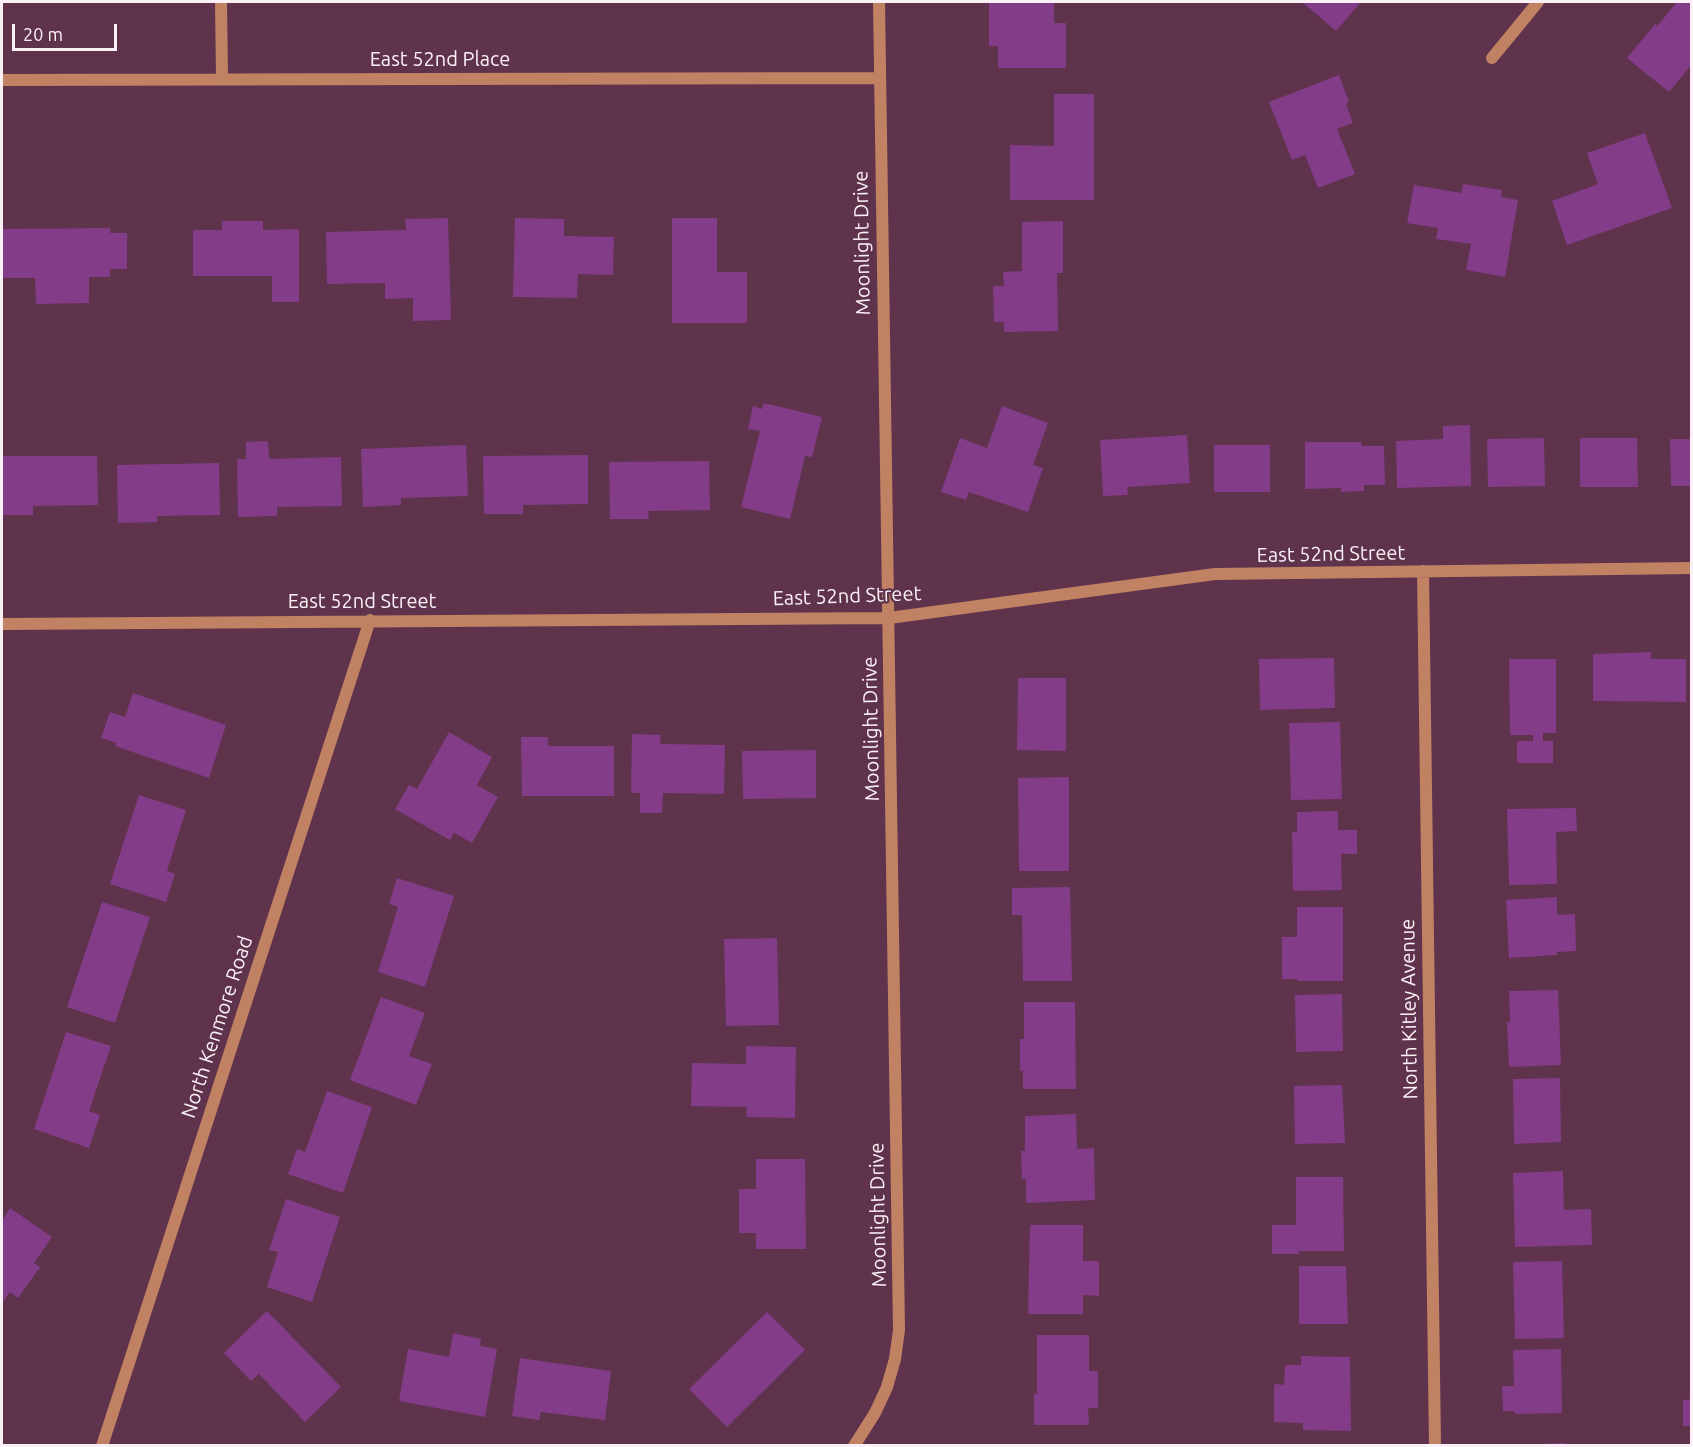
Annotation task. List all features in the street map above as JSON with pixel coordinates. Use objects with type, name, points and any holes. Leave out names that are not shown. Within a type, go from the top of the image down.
[{"type":"street","points":[[220,2],[222,79]]},
{"type":"street","name":"Moonlight Drive","points":[[854,1446],[875,1413],[887,1387],[895,1359],[899,1330],[879,2]]},
{"type":"street","points":[[1492,58],[1538,2]]},
{"type":"street","name":"East 52nd Place","points":[[2,80],[879,78]]},
{"type":"street","name":"East 52nd Street","points":[[2,624],[889,618],[1215,574],[1692,568]]},
{"type":"street","name":"North Kitley Avenue","points":[[1423,572],[1435,1446]]},
{"type":"street","name":"North Kenmore Road","points":[[102,1446],[370,620]]},
{"type":"building","points":[[1054,2],[1054,23],[1066,23],[1066,68],[998,68],[998,46],[989,46],[989,3]]},
{"type":"building","points":[[1302,2],[1361,2],[1336,31]]},
{"type":"building","points":[[1677,2],[1692,2],[1692,64],[1669,92],[1627,58]]},
{"type":"building","points":[[1339,75],[1349,102],[1346,104],[1353,123],[1337,129],[1355,174],[1318,188],[1305,155],[1292,160],[1269,102]]},
{"type":"building","points":[[1054,94],[1094,94],[1094,200],[1010,200],[1010,145],[1054,146]]},
{"type":"building","points":[[1645,133],[1672,208],[1567,245],[1552,201],[1598,184],[1587,153]]},
{"type":"building","points":[[1463,184],[1502,190],[1501,197],[1518,200],[1505,277],[1466,270],[1471,244],[1436,239],[1438,228],[1407,223],[1414,185],[1461,193]]},
{"type":"building","points":[[448,218],[451,320],[413,321],[413,298],[385,299],[385,283],[327,284],[326,232],[406,230],[405,219]]},
{"type":"building","points":[[515,218],[564,219],[564,236],[614,237],[613,275],[578,274],[577,298],[513,297]]},
{"type":"building","points":[[672,218],[717,218],[717,272],[747,272],[747,323],[672,323]]},
{"type":"building","points":[[222,221],[263,221],[263,230],[299,229],[299,302],[272,302],[272,276],[193,276],[193,230],[222,230]]},
{"type":"building","points":[[1063,221],[1063,273],[1057,273],[1058,331],[1004,332],[1004,322],[994,322],[993,286],[1004,286],[1003,272],[1022,271],[1022,222]]},
{"type":"building","points":[[110,228],[110,233],[127,233],[127,269],[110,269],[110,277],[89,277],[89,303],[36,304],[35,278],[2,278],[2,229]]},
{"type":"building","points":[[764,403],[822,417],[812,457],[805,456],[790,519],[741,507],[760,431],[748,429],[753,406],[762,409]]},
{"type":"building","points":[[1002,406],[1048,423],[1033,465],[1043,468],[1028,512],[969,492],[966,500],[941,492],[960,438],[987,448]]},
{"type":"building","points":[[1470,425],[1471,486],[1397,488],[1396,441],[1443,439],[1443,426]]},
{"type":"building","points":[[1187,435],[1190,483],[1127,487],[1128,495],[1103,496],[1100,440]]},
{"type":"building","points":[[1544,438],[1545,486],[1488,487],[1487,439]]},
{"type":"building","points":[[1580,438],[1637,438],[1638,487],[1580,487]]},
{"type":"building","points":[[1670,439],[1692,439],[1692,486],[1671,486]]},
{"type":"building","points":[[268,441],[269,459],[341,457],[342,506],[277,507],[277,516],[238,517],[237,459],[246,459],[246,442]]},
{"type":"building","points":[[1305,442],[1361,442],[1362,446],[1384,446],[1385,485],[1364,485],[1364,491],[1341,492],[1341,488],[1305,489]]},
{"type":"building","points":[[466,445],[468,496],[401,498],[401,505],[363,507],[361,449]]},
{"type":"building","points":[[1214,445],[1270,445],[1270,492],[1214,492]]},
{"type":"building","points":[[588,455],[588,504],[523,505],[523,514],[484,514],[483,456]]},
{"type":"building","points":[[2,456],[97,456],[98,505],[33,506],[33,515],[2,515]]},
{"type":"building","points":[[709,461],[710,510],[648,511],[649,519],[610,519],[609,462]]},
{"type":"building","points":[[219,463],[220,515],[157,516],[157,522],[118,523],[117,465]]},
{"type":"building","points":[[1651,652],[1651,659],[1686,659],[1686,702],[1593,701],[1593,654]]},
{"type":"building","points":[[1334,658],[1335,708],[1260,710],[1259,659]]},
{"type":"building","points":[[1509,659],[1556,659],[1556,733],[1543,733],[1543,741],[1553,741],[1553,763],[1517,763],[1517,741],[1533,741],[1533,735],[1510,735]]},
{"type":"building","points":[[1018,678],[1066,678],[1066,751],[1017,750]]},
{"type":"building","points":[[133,693],[226,725],[209,778],[115,746],[116,743],[101,738],[110,712],[125,717]]},
{"type":"building","points":[[1340,722],[1342,799],[1291,800],[1289,723]]},
{"type":"building","points":[[449,732],[492,757],[477,785],[498,797],[472,843],[454,833],[450,840],[395,809],[409,785],[417,789]]},
{"type":"building","points":[[632,734],[661,735],[660,744],[725,745],[724,794],[663,793],[662,813],[640,813],[640,793],[631,793]]},
{"type":"building","points":[[521,737],[548,737],[548,746],[614,746],[614,796],[522,796]]},
{"type":"building","points":[[816,750],[816,798],[743,799],[742,751]]},
{"type":"building","points":[[1069,777],[1069,871],[1019,871],[1018,778]]},
{"type":"building","points":[[139,795],[186,810],[167,871],[175,874],[166,902],[110,884]]},
{"type":"building","points":[[1576,808],[1577,831],[1556,832],[1557,884],[1509,885],[1507,809]]},
{"type":"building","points":[[1338,811],[1338,830],[1357,830],[1357,854],[1341,854],[1342,890],[1293,891],[1292,832],[1297,832],[1297,812]]},
{"type":"building","points":[[397,878],[454,896],[425,987],[378,972],[398,907],[389,904]]},
{"type":"building","points":[[1070,887],[1072,981],[1023,981],[1022,915],[1012,915],[1012,888]]},
{"type":"building","points":[[1557,897],[1557,915],[1575,914],[1576,951],[1557,952],[1557,955],[1509,958],[1506,900]]},
{"type":"building","points":[[102,902],[150,917],[115,1023],[67,1007]]},
{"type":"building","points":[[1297,907],[1343,907],[1343,981],[1282,979],[1282,937],[1297,937]]},
{"type":"building","points":[[777,938],[779,1025],[726,1026],[724,939]]},
{"type":"building","points":[[1558,990],[1561,1065],[1509,1067],[1507,1022],[1510,1022],[1509,991]]},
{"type":"building","points":[[1342,994],[1343,1051],[1296,1052],[1295,995]]},
{"type":"building","points":[[381,997],[425,1013],[409,1056],[432,1064],[416,1105],[350,1080]]},
{"type":"building","points":[[1024,1002],[1075,1002],[1076,1089],[1023,1089],[1023,1071],[1020,1071],[1020,1039],[1024,1039]]},
{"type":"building","points":[[66,1032],[111,1046],[89,1111],[100,1115],[89,1148],[34,1129]]},
{"type":"building","points":[[746,1046],[796,1047],[795,1118],[746,1117],[747,1107],[691,1106],[692,1063],[746,1064]]},
{"type":"building","points":[[1560,1078],[1561,1142],[1514,1144],[1513,1079]]},
{"type":"building","points":[[1342,1085],[1345,1143],[1295,1144],[1294,1086]]},
{"type":"building","points":[[327,1091],[372,1107],[343,1193],[288,1174],[297,1149],[305,1152]]},
{"type":"building","points":[[1076,1114],[1077,1149],[1094,1148],[1095,1200],[1026,1203],[1026,1179],[1022,1179],[1021,1151],[1025,1151],[1025,1116]]},
{"type":"building","points":[[756,1159],[805,1159],[806,1249],[756,1249],[756,1233],[739,1233],[739,1189],[756,1189]]},
{"type":"building","points":[[1563,1171],[1564,1210],[1591,1209],[1592,1245],[1515,1247],[1513,1173]]},
{"type":"building","points":[[1296,1177],[1343,1177],[1344,1251],[1299,1251],[1299,1254],[1272,1254],[1272,1225],[1296,1225]]},
{"type":"building","points":[[286,1199],[340,1217],[312,1302],[267,1287],[278,1252],[269,1250]]},
{"type":"building","points":[[10,1208],[52,1237],[34,1263],[40,1267],[18,1298],[10,1292],[2,1303],[2,1221]]},
{"type":"building","points":[[1030,1225],[1083,1225],[1083,1261],[1099,1261],[1099,1296],[1083,1295],[1083,1314],[1028,1314]]},
{"type":"building","points":[[1562,1261],[1564,1338],[1515,1339],[1513,1262]]},
{"type":"building","points":[[1299,1266],[1346,1266],[1348,1324],[1299,1324]]},
{"type":"building","points":[[267,1311],[341,1387],[305,1422],[259,1374],[251,1381],[224,1353]]},
{"type":"building","points":[[767,1312],[805,1350],[727,1427],[689,1389]]},
{"type":"building","points":[[453,1333],[481,1339],[480,1346],[497,1349],[485,1417],[399,1401],[408,1349],[449,1357]]},
{"type":"building","points":[[1037,1335],[1089,1335],[1089,1371],[1098,1371],[1098,1408],[1088,1408],[1089,1425],[1034,1425],[1034,1394],[1037,1394]]},
{"type":"building","points":[[1561,1349],[1562,1413],[1515,1414],[1514,1411],[1503,1411],[1502,1386],[1514,1386],[1513,1350]]},
{"type":"building","points":[[1301,1356],[1350,1357],[1351,1431],[1303,1430],[1303,1423],[1274,1422],[1274,1384],[1284,1385],[1285,1365],[1301,1365]]},
{"type":"building","points":[[520,1358],[611,1371],[605,1420],[541,1412],[539,1420],[512,1416]]},
{"type":"building","points":[[1692,1399],[1692,1426],[1683,1426],[1683,1400]]},
{"type":"building","points":[[1565,1443],[1565,1446],[1540,1446],[1539,1444]]}]
